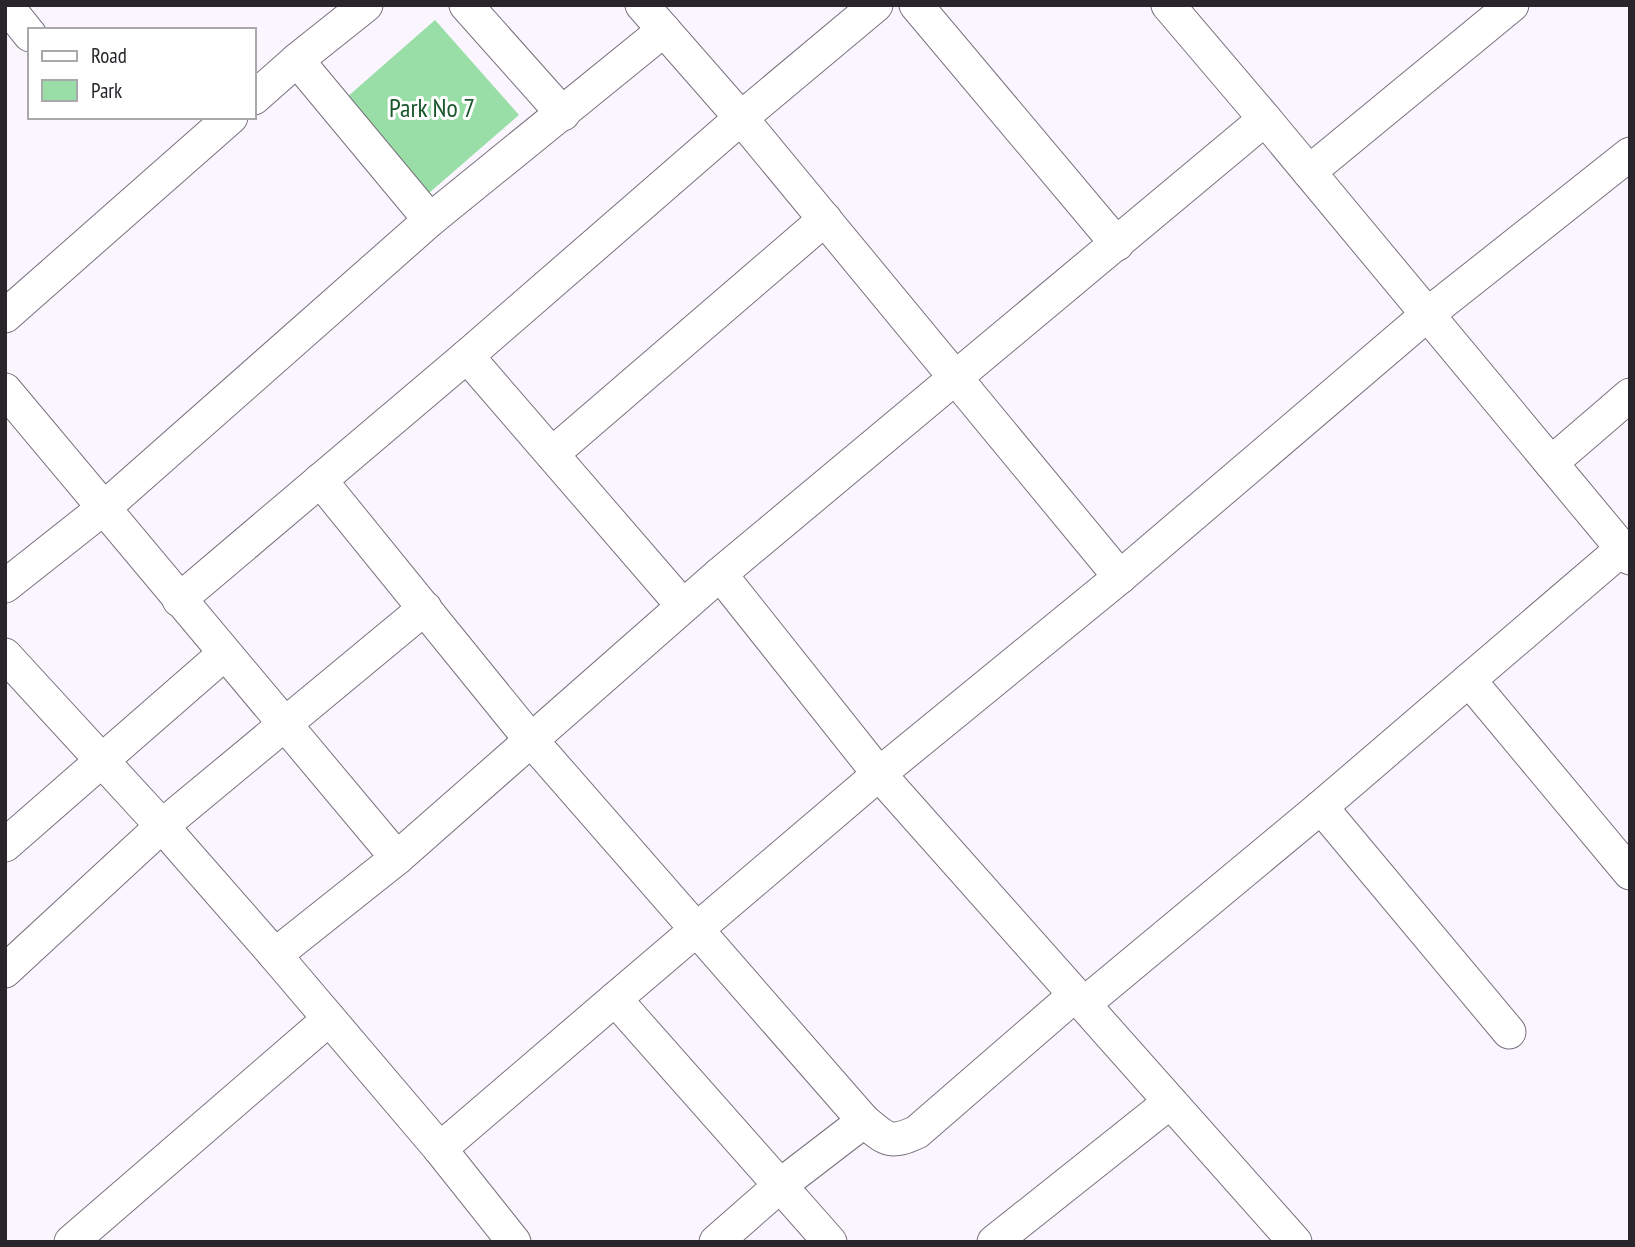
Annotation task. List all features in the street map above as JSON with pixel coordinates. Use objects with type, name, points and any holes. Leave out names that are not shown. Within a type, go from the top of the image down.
[{"type":"street","points":[[6,5],[28,32]]},
{"type":"street","points":[[256,96],[366,5]]},
{"type":"street","points":[[466,5],[563,114]]},
{"type":"street","points":[[642,5],[741,118],[1119,577]]},
{"type":"street","points":[[179,600],[876,5]]},
{"type":"street","points":[[916,5],[1117,244]]},
{"type":"street","points":[[1309,172],[1512,5]]},
{"type":"street","points":[[320,480],[531,740],[864,1121],[886,1140],[900,1140],[917,1132],[1321,807],[1469,680],[1626,553],[1265,119],[1185,11]]},
{"type":"street","points":[[5,586],[105,507],[430,220],[664,30]]},
{"type":"street","points":[[298,60],[430,220]]},
{"type":"street","points":[[5,316],[230,119]]},
{"type":"street","points":[[275,955],[397,858],[720,574],[1265,119]]},
{"type":"street","points":[[440,1149],[879,774],[1119,577],[1429,314],[1630,154]]},
{"type":"street","points":[[552,454],[825,219]]},
{"type":"street","points":[[467,356],[683,606]]},
{"type":"street","points":[[5,390],[397,858]]},
{"type":"street","points":[[1551,463],[1630,395]]},
{"type":"street","points":[[720,574],[879,774],[1295,1242]]},
{"type":"street","points":[[5,971],[162,826],[425,608]]},
{"type":"street","points":[[5,845],[224,654]]},
{"type":"street","points":[[5,655],[162,826],[275,955],[440,1149],[514,1242]]},
{"type":"street","points":[[1469,680],[1630,873]]},
{"type":"street","points":[[1321,807],[1509,1032]]},
{"type":"street","points":[[615,999],[782,1184],[830,1242]]},
{"type":"street","points":[[71,1242],[329,1019]]},
{"type":"street","points":[[994,1242],[1170,1102]]},
{"type":"street","points":[[716,1242],[782,1184],[864,1121]]},
{"type":"green space","name":"Park No 7","points":[[435,20],[519,115],[429,193],[346,98]]}]
